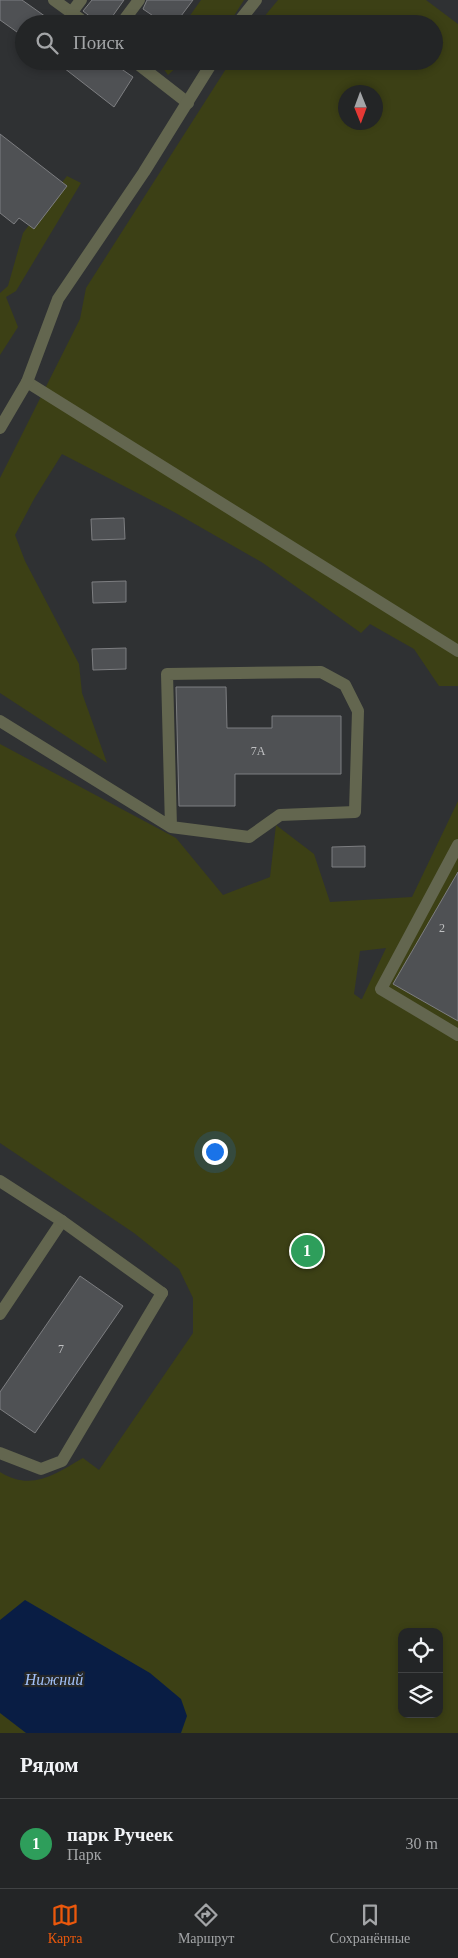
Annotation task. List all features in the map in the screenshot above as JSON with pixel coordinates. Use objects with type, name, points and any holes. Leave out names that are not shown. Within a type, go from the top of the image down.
[{"type":"street","points":[[54,0],[76,15]]},
{"type":"street","points":[[72,12],[81,0]]},
{"type":"street","points":[[128,15],[139,0]]},
{"type":"street","points":[[244,15],[256,0]]},
{"type":"street","points":[[146,70],[188,103]]},
{"type":"street","points":[[0,428],[27,382],[58,299],[126,199],[208,70]]},
{"type":"street","points":[[27,382],[458,651]]},
{"type":"street","points":[[0,721],[171,827],[249,837],[280,815],[355,812],[358,711],[345,685],[321,672],[167,674],[171,827]]},
{"type":"street","points":[[458,845],[381,989],[458,1035]]},
{"type":"street","points":[[0,1181],[62,1221],[162,1293],[62,1461],[41,1468],[0,1453]]},
{"type":"street","points":[[0,1314],[62,1221]]},
{"type":"green space","points":[[201,0],[244,0],[235,15],[190,15]]},
{"type":"green space","points":[[278,0],[426,0],[458,24],[458,686],[439,686],[414,649],[370,624],[361,633],[263,563],[174,512],[62,454],[34,499],[15,535],[25,561],[79,664],[82,693],[107,763],[0,693],[0,478],[80,319],[86,288],[225,70],[443,70],[443,15],[266,15]]},
{"type":"green space","points":[[164,70],[173,70],[168,75]]},
{"type":"green space","points":[[67,176],[81,183],[16,291],[6,297],[18,327],[0,355],[0,293],[8,286],[23,233]]},
{"type":"green space","points":[[0,744],[176,838],[223,895],[270,877],[276,825],[314,854],[330,902],[412,897],[458,801],[458,1733],[0,1733],[0,1472],[12,1478],[33,1481],[53,1475],[83,1458],[99,1470],[193,1333],[193,1298],[179,1269],[134,1233],[0,1143]],"holes":[[[386,948],[362,999],[354,994],[360,951]]]},
{"type":"water","name":"Нижний","points":[[25,1600],[150,1673],[181,1699],[187,1716],[181,1733],[26,1733],[0,1713],[0,1620]]},
{"type":"building","points":[[0,0],[22,0],[43,15],[15,15],[15,31],[0,20]]},
{"type":"building","points":[[92,0],[124,0],[113,15],[88,15],[83,11]]},
{"type":"building","points":[[147,0],[193,0],[182,15],[152,15],[143,9]]},
{"type":"building","points":[[67,70],[123,70],[133,77],[114,107]]},
{"type":"building","points":[[0,134],[67,186],[34,229],[19,218],[14,224],[0,213]]},
{"type":"building","points":[[124,518],[125,539],[92,540],[91,519]]},
{"type":"building","points":[[126,581],[126,602],[93,603],[92,582]]},
{"type":"building","points":[[126,648],[126,669],[93,670],[92,649]]},
{"type":"building","points":[[176,687],[226,687],[227,728],[272,728],[272,716],[341,716],[341,774],[235,774],[235,806],[179,806]]},
{"type":"building","points":[[365,846],[365,867],[332,867],[332,847]]},
{"type":"building","points":[[458,872],[458,1021],[393,984]]},
{"type":"building","points":[[80,1276],[123,1306],[35,1433],[0,1409],[0,1392]]},
{"type":"place","name":"парк Ручеек","points":[[307,1251]]}]
